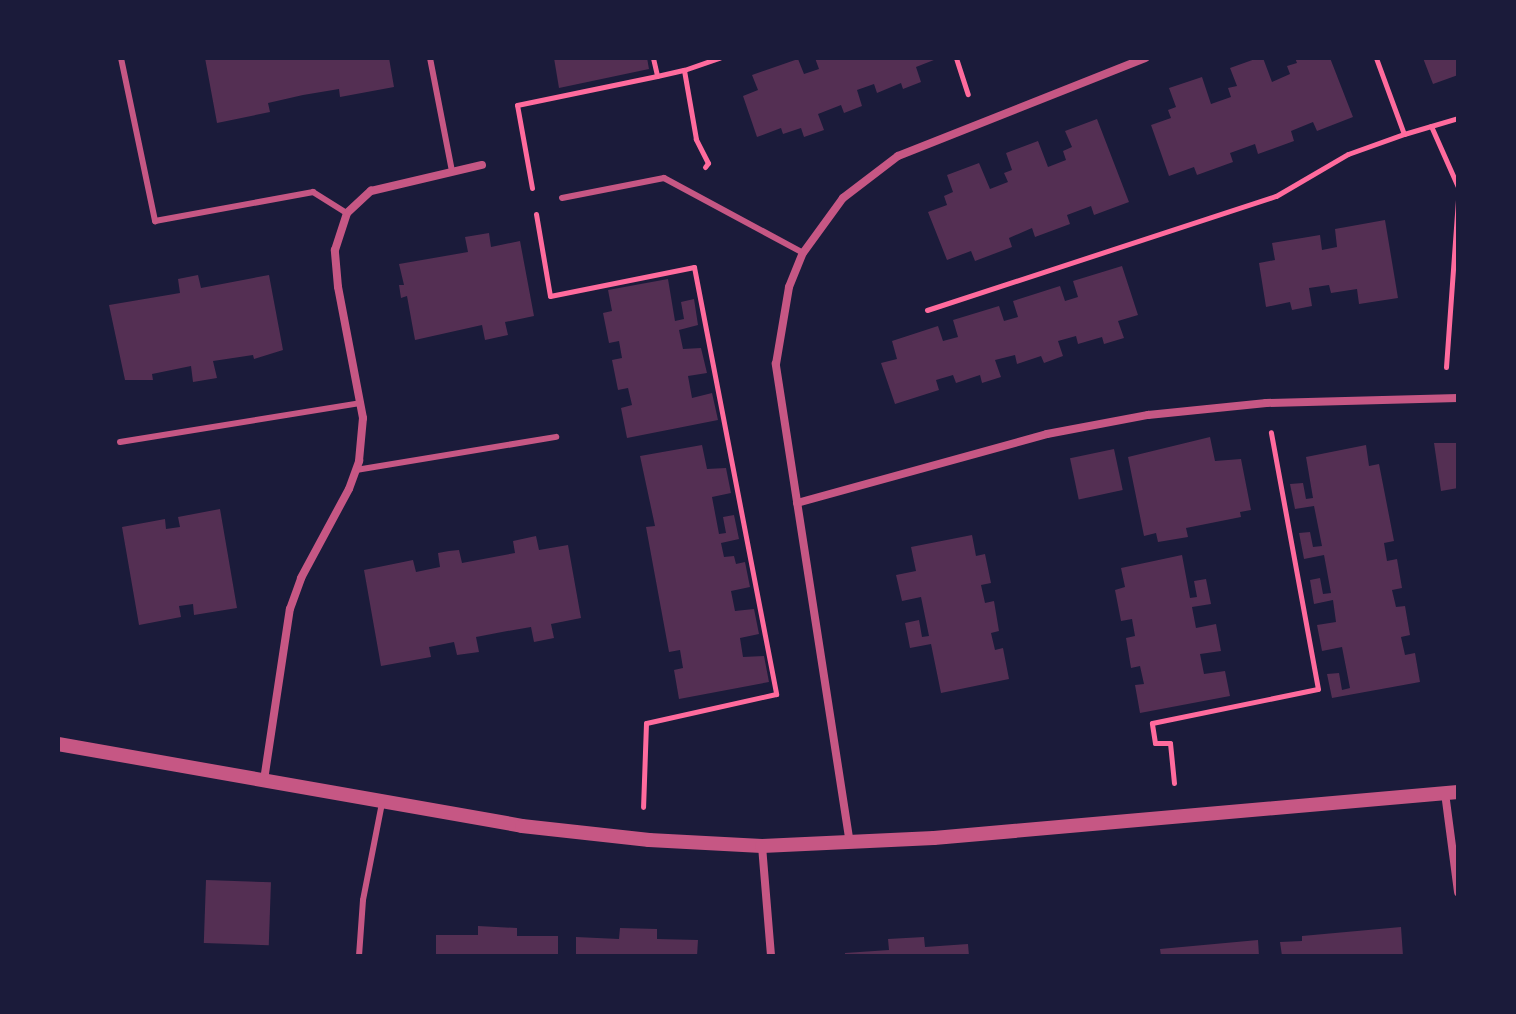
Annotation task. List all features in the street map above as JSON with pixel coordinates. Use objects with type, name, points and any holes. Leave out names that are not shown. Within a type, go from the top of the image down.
[{"type":"street","points":[[850,844],[776,364],[789,287],[803,253],[843,198],[887,164],[978,122],[1145,58]]},
{"type":"street","points":[[264,780],[290,609],[301,578],[356,470],[363,418],[338,287],[335,250],[347,213],[371,191],[482,165]]},
{"type":"street","points":[[797,503],[1047,434],[1148,415],[1266,403],[1458,398]]},
{"type":"street","points":[[58,744],[522,826],[642,840],[762,846],[850,844],[1451,793],[1458,892]]},
{"type":"street","points":[[762,846],[771,956]]},
{"type":"lane","points":[[121,58],[155,221],[313,192],[347,213]]},
{"type":"lane","points":[[430,58],[452,171]]},
{"type":"lane","points":[[562,198],[664,178],[803,253]]},
{"type":"lane","points":[[120,442],[360,403]]},
{"type":"lane","points":[[356,470],[556,437]]},
{"type":"lane","points":[[359,956],[363,900],[382,803]]},
{"type":"path","points":[[653,58],[657,76]]},
{"type":"path","points":[[533,193],[517,105],[684,70],[719,58]]},
{"type":"path","points":[[956,58],[978,122]]},
{"type":"path","points":[[1376,58],[1404,134]]},
{"type":"path","points":[[684,70],[696,139],[708,163],[687,192]]},
{"type":"path","points":[[927,310],[1276,196],[1348,154],[1458,118]]},
{"type":"path","points":[[1431,125],[1458,187]]},
{"type":"path","points":[[1444,396],[1458,198]]},
{"type":"path","points":[[535,208],[550,296],[694,267],[776,694],[646,723],[642,840]]},
{"type":"path","points":[[1178,816],[1170,743],[1155,743],[1152,723],[1318,689],[1266,403]]},
{"type":"building","points":[[205,58],[389,58],[394,87],[340,97],[339,89],[303,95],[268,103],[270,112],[217,123]]},
{"type":"building","points":[[554,58],[647,58],[649,69],[559,88]]},
{"type":"building","points":[[815,58],[939,58],[916,67],[921,82],[903,89],[901,83],[877,93],[874,84],[857,90],[862,106],[844,113],[841,105],[818,114],[824,130],[804,137],[801,128],[783,134],[781,128],[757,137],[743,96],[758,90],[752,75],[798,59],[804,74],[819,69]]},
{"type":"building","points":[[1263,58],[1272,82],[1290,74],[1287,66],[1297,63],[1295,58],[1330,58],[1353,117],[1317,131],[1313,122],[1291,131],[1294,141],[1258,154],[1255,144],[1230,153],[1233,162],[1197,175],[1194,167],[1169,176],[1151,125],[1171,118],[1168,110],[1176,107],[1169,88],[1202,77],[1211,104],[1231,97],[1228,88],[1237,86],[1230,68]]},
{"type":"building","points":[[1423,58],[1458,58],[1458,75],[1433,84]]},
{"type":"building","points":[[1097,119],[1129,202],[1094,215],[1091,206],[1067,215],[1070,224],[1035,237],[1032,228],[1009,238],[1012,247],[975,261],[971,251],[947,260],[928,212],[947,205],[944,196],[953,192],[947,175],[979,163],[990,189],[1008,182],[1004,173],[1012,170],[1006,153],[1038,141],[1048,167],[1066,160],[1063,151],[1072,147],[1065,131]]},
{"type":"building","points":[[1385,220],[1398,298],[1359,304],[1357,289],[1331,293],[1329,285],[1309,288],[1312,306],[1292,310],[1290,302],[1266,307],[1259,263],[1275,260],[1272,243],[1320,235],[1322,250],[1337,247],[1335,229]]},
{"type":"building","points":[[489,233],[491,247],[520,241],[534,316],[505,322],[508,335],[485,340],[482,325],[415,340],[407,296],[401,298],[399,285],[404,285],[399,264],[468,252],[465,237]]},
{"type":"building","points":[[1122,266],[1138,315],[1118,321],[1124,338],[1104,344],[1102,337],[1078,344],[1076,336],[1058,341],[1063,356],[1044,363],[1041,356],[1017,364],[1015,355],[995,360],[1001,377],[982,383],[980,375],[956,383],[953,375],[936,380],[939,390],[895,404],[881,363],[897,359],[892,341],[938,326],[943,341],[958,337],[953,320],[999,306],[1004,321],[1018,317],[1013,301],[1060,286],[1065,301],[1078,297],[1073,281]]},
{"type":"building","points":[[198,275],[201,288],[269,275],[283,350],[254,359],[253,355],[213,361],[217,378],[193,382],[191,366],[152,374],[153,380],[125,380],[109,305],[180,293],[178,279]]},
{"type":"building","points":[[668,279],[675,321],[684,319],[681,302],[694,299],[698,325],[679,330],[683,349],[701,348],[707,373],[688,376],[692,398],[712,393],[718,420],[627,438],[621,408],[632,405],[628,388],[618,390],[612,360],[622,358],[619,341],[609,343],[603,313],[612,311],[608,290]]},
{"type":"building","points":[[1210,437],[1215,461],[1241,459],[1251,510],[1240,512],[1241,517],[1186,528],[1188,537],[1158,542],[1156,533],[1144,536],[1128,457]]},
{"type":"building","points":[[1434,443],[1458,443],[1458,488],[1441,491]]},
{"type":"building","points":[[702,445],[707,469],[726,468],[731,493],[712,497],[719,534],[726,533],[723,517],[734,515],[739,539],[721,543],[724,557],[734,556],[736,564],[745,562],[750,587],[731,591],[735,611],[754,609],[759,634],[740,638],[743,657],[764,656],[769,682],[679,699],[674,670],[683,668],[680,650],[669,652],[646,527],[655,526],[640,456]]},
{"type":"building","points":[[1366,445],[1369,466],[1379,464],[1394,541],[1384,543],[1387,561],[1397,559],[1402,588],[1392,590],[1396,607],[1405,606],[1410,635],[1401,637],[1405,655],[1415,653],[1420,682],[1332,698],[1327,674],[1339,673],[1342,690],[1350,688],[1342,647],[1322,651],[1317,625],[1336,622],[1333,600],[1314,604],[1310,580],[1320,578],[1323,594],[1331,593],[1324,555],[1304,559],[1299,533],[1310,532],[1313,547],[1322,546],[1314,506],[1295,509],[1290,484],[1303,483],[1306,499],[1313,498],[1306,457]]},
{"type":"building","points":[[1114,449],[1123,490],[1079,499],[1070,458]]},
{"type":"building","points":[[220,509],[237,608],[194,615],[193,604],[179,606],[181,617],[139,625],[122,527],[165,519],[166,529],[180,527],[178,517]]},
{"type":"building","points":[[972,535],[976,556],[985,554],[991,583],[981,585],[985,603],[994,601],[999,631],[991,633],[995,650],[1003,648],[1009,679],[941,693],[931,644],[910,648],[905,623],[919,620],[922,637],[929,636],[921,597],[902,601],[896,575],[916,571],[911,547]]},
{"type":"building","points":[[536,536],[539,550],[568,545],[581,618],[551,624],[554,638],[534,642],[531,627],[476,637],[479,652],[457,655],[454,642],[429,647],[431,657],[381,666],[364,570],[413,560],[416,572],[440,567],[438,553],[449,551],[459,550],[462,563],[515,553],[513,541]]},
{"type":"building","points":[[1182,555],[1190,598],[1197,597],[1194,581],[1206,579],[1211,604],[1192,607],[1196,628],[1216,624],[1221,651],[1200,654],[1204,674],[1225,671],[1230,696],[1140,713],[1135,685],[1144,684],[1140,666],[1131,668],[1126,638],[1135,636],[1132,619],[1121,621],[1115,590],[1125,587],[1121,568]]},
{"type":"building","points":[[206,880],[271,882],[269,945],[204,943]]},
{"type":"building","points":[[478,926],[517,928],[517,936],[558,936],[558,956],[436,956],[436,935],[478,935]]},
{"type":"building","points":[[1401,927],[1403,956],[1282,956],[1280,942],[1302,941],[1302,936]]},
{"type":"building","points":[[620,928],[657,929],[657,939],[698,940],[697,956],[576,956],[576,937],[619,939]]},
{"type":"building","points":[[924,937],[925,947],[968,944],[969,956],[845,956],[845,953],[889,950],[888,939]]},
{"type":"building","points":[[1258,940],[1259,956],[1161,956],[1160,949]]}]
